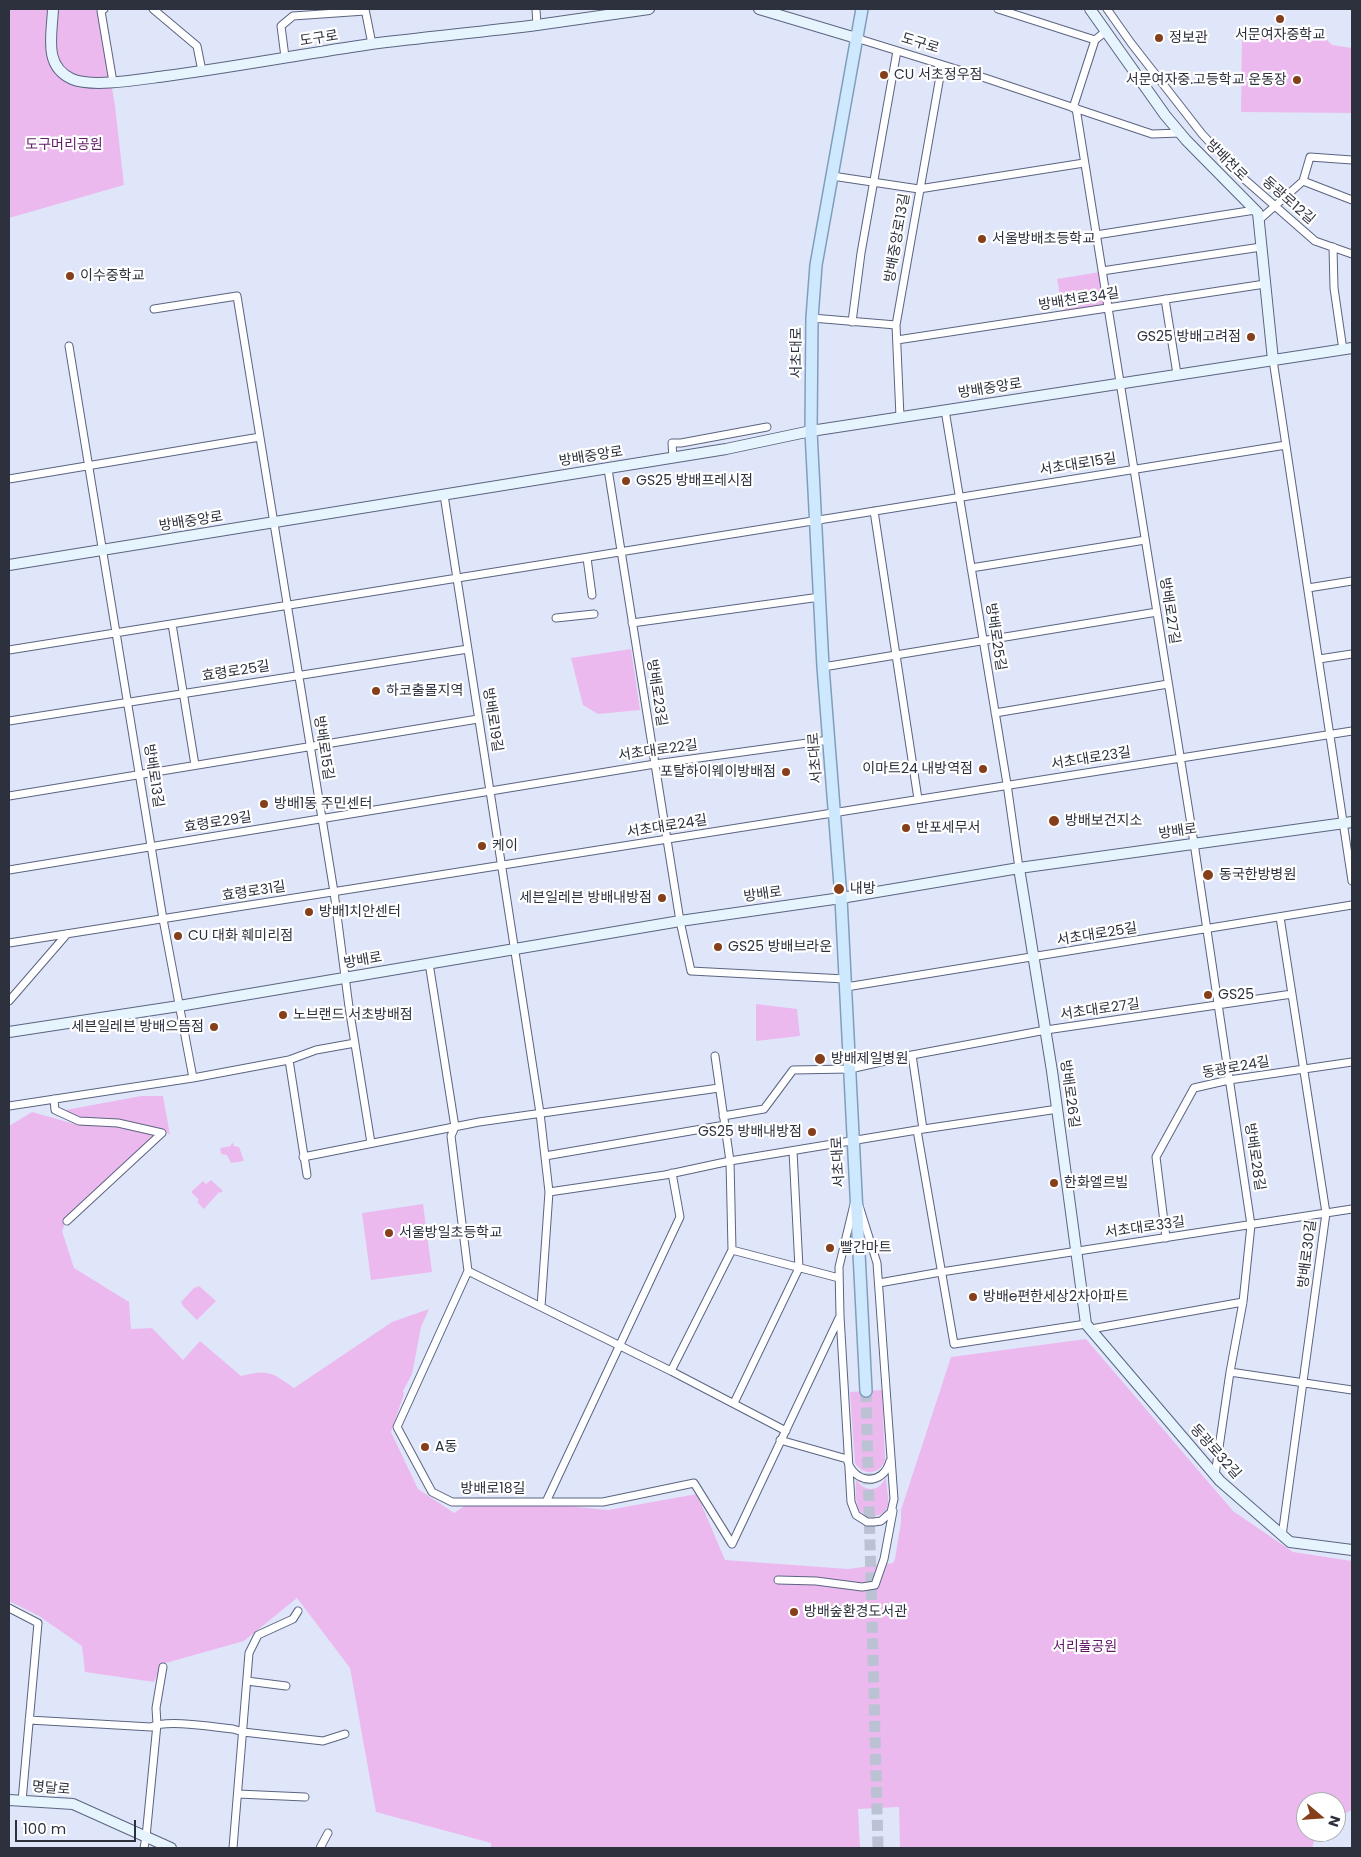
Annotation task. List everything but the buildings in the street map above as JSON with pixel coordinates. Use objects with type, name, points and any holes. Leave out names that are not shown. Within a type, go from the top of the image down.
[{"type":"main road","name":"서초대로","points":[[862,9],[817,256],[812,318],[811,431],[824,667],[841,898],[866,1391]]},
{"type":"street","name":"도구로","points":[[53,9],[51,54],[55,66],[72,79],[83,82],[113,82],[202,71],[372,44],[537,25],[649,9]]},
{"type":"street","points":[[104,9],[101,11],[113,82]]},
{"type":"street","points":[[152,9],[197,46],[202,71]]},
{"type":"street","points":[[536,9],[537,25]]},
{"type":"street","name":"도구로","points":[[759,9],[942,65],[1152,134],[1180,133]]},
{"type":"street","points":[[998,9],[1095,40]]},
{"type":"street","name":"방배천로","points":[[1090,9],[1165,115],[1180,133],[1258,213],[1273,360]]},
{"type":"street","points":[[285,58],[281,26],[293,16],[365,10],[372,44]]},
{"type":"street","name":"동광로12길","points":[[1110,10],[1131,43],[1202,134],[1242,178],[1315,241],[1352,254]]},
{"type":"street","points":[[1074,108],[1095,40],[1105,32]]},
{"type":"street","points":[[852,322],[873,182],[897,51]]},
{"type":"street","name":"방배중앙로13길","points":[[900,417],[896,324],[942,65]]},
{"type":"street","name":"방배로27길","points":[[1074,108],[1121,383],[1194,843]]},
{"type":"street","points":[[1258,221],[1303,181],[1310,157],[1352,160]]},
{"type":"street","points":[[832,176],[919,189],[1084,163]]},
{"type":"street","points":[[1303,181],[1352,200]]},
{"type":"street","points":[[1096,236],[1255,210]]},
{"type":"street","points":[[1102,270],[1261,247]]},
{"type":"street","points":[[1333,247],[1334,288],[1348,349]]},
{"type":"street","name":"방배천로34길","points":[[897,340],[1265,284]]},
{"type":"street","name":"방배로15길","points":[[154,310],[237,296],[334,892],[354,1043],[371,1143]]},
{"type":"street","points":[[1165,299],[1178,374]]},
{"type":"street","name":"서초대로","points":[[812,318],[896,324]]},
{"type":"street","name":"방배로13길","points":[[69,346],[180,1006]]},
{"type":"street","name":"방배중앙로","points":[[9,565],[673,458],[811,431],[1348,349]]},
{"type":"street","points":[[1273,360],[1330,734],[1348,822],[1352,881]]},
{"type":"street","name":"방배로25길","points":[[945,410],[1007,784],[1019,868]]},
{"type":"street","points":[[673,458],[672,443],[767,427]]},
{"type":"street","points":[[9,479],[89,464],[260,437]]},
{"type":"street","name":"서초대로15길","points":[[9,650],[1286,445]]},
{"type":"street","name":"방배로23길","points":[[608,468],[680,921],[691,971],[845,983]]},
{"type":"street","name":"방배로19길","points":[[444,495],[540,1113],[549,1192],[541,1306]]},
{"type":"street","points":[[874,511],[918,799]]},
{"type":"street","points":[[971,568],[1145,540]]},
{"type":"street","points":[[587,558],[592,595]]},
{"type":"street","points":[[1308,588],[1352,581]]},
{"type":"street","points":[[632,623],[820,596]]},
{"type":"street","points":[[824,667],[1157,612]]},
{"type":"street","points":[[556,618],[594,614]]},
{"type":"street","points":[[172,624],[195,765]]},
{"type":"street","name":"효령로25길","points":[[9,721],[468,649]]},
{"type":"street","points":[[1319,659],[1352,654]]},
{"type":"street","points":[[995,713],[1168,684]]},
{"type":"street","points":[[9,796],[478,719]]},
{"type":"street","name":"서초대로23길","points":[[835,813],[1007,784],[1352,731]]},
{"type":"street","name":"서초대로22길","points":[[490,790],[655,764],[830,740]]},
{"type":"street","name":"효령로29길","points":[[9,870],[490,790]]},
{"type":"street","name":"서초대로24길","points":[[502,866],[835,813]]},
{"type":"street","name":"방배로","points":[[9,1032],[180,1006],[680,921],[841,898],[1019,868],[1348,822]]},
{"type":"street","name":"방배로28길","points":[[1194,843],[1251,1225],[1243,1302],[1230,1372],[1215,1475]]},
{"type":"street","name":"효령로31길","points":[[9,943],[502,866]]},
{"type":"street","name":"방배로26길","points":[[1019,868],[1046,1030],[1076,1251],[1089,1327]]},
{"type":"street","name":"서초대로25길","points":[[845,983],[1034,958],[1352,905]]},
{"type":"street","name":"방배로30길","points":[[1280,917],[1326,1213],[1282,1536]]},
{"type":"street","points":[[9,1001],[67,934]]},
{"type":"street","points":[[429,963],[455,1127],[451,1136],[468,1272],[541,1306],[786,1431]]},
{"type":"street","name":"서초대로27길","points":[[724,1116],[764,1109],[793,1070],[850,1069],[912,1055],[1046,1030],[1292,994]]},
{"type":"street","points":[[180,1006],[193,1078]]},
{"type":"street","points":[[9,1106],[193,1078],[289,1060],[316,1050],[354,1043]]},
{"type":"street","points":[[912,1055],[920,1129],[940,1272],[954,1344],[1089,1327],[1243,1302]]},
{"type":"street","points":[[671,1371],[732,1250],[730,1161],[715,1056]]},
{"type":"street","points":[[289,1060],[307,1174]]},
{"type":"street","name":"동광로24길","points":[[1166,1238],[1156,1157],[1194,1088],[1229,1080],[1352,1062]]},
{"type":"street","points":[[303,1157],[479,1122],[719,1088]]},
{"type":"street","points":[[54,1099],[55,1110],[79,1121],[118,1123],[162,1133],[67,1221]]},
{"type":"street","points":[[549,1192],[672,1174],[730,1161],[920,1129],[1058,1109]]},
{"type":"street","points":[[545,1156],[725,1125]]},
{"type":"street","points":[[734,1403],[799,1268],[793,1151]]},
{"type":"street","points":[[546,1502],[680,1217],[672,1174]]},
{"type":"street","name":"서초대로","points":[[856,1196],[877,1262],[894,1506],[891,1512],[881,1521],[867,1522],[856,1515],[851,1502],[840,1316],[839,1267],[856,1196]]},
{"type":"street","name":"서초대로33길","points":[[879,1283],[1352,1209]]},
{"type":"street","points":[[732,1250],[839,1278]]},
{"type":"street","name":"방배로18길","points":[[468,1272],[397,1427],[432,1492],[452,1502],[603,1502],[694,1483],[732,1544],[780,1440]]},
{"type":"street","points":[[840,1316],[780,1440],[847,1459],[852,1472],[858,1476],[870,1479],[877,1478],[887,1469],[890,1456]]},
{"type":"street","name":"동광로32길","points":[[1089,1327],[1215,1475],[1282,1536],[1290,1542],[1352,1550]]},
{"type":"street","points":[[1230,1372],[1352,1390]]},
{"type":"street","points":[[778,1580],[816,1580],[875,1586],[884,1559],[894,1506]]},
{"type":"street","points":[[9,1608],[38,1623],[22,1800]]},
{"type":"street","points":[[233,1848],[249,1653],[258,1635],[293,1620],[298,1611]]},
{"type":"street","points":[[144,1848],[157,1724],[156,1708],[163,1667]]},
{"type":"street","points":[[247,1682],[286,1686]]},
{"type":"street","points":[[29,1720],[151,1728],[157,1724],[168,1723],[233,1729],[243,1732],[323,1741],[345,1734]]},
{"type":"street","points":[[238,1794],[305,1798]]},
{"type":"street","name":"명달로","points":[[9,1800],[73,1804],[171,1848]]},
{"type":"street","points":[[320,1848],[328,1833]]},
{"type":"green space","name":"도구머리공원","points":[[9,9],[99,9],[115,106],[124,185],[9,218]]},
{"type":"green space","name":"서문여자중.고등학교 운동장","points":[[1242,38],[1325,38],[1332,45],[1352,48],[1352,113],[1241,112]]},
{"type":"green space","points":[[1100,272],[1105,307],[1063,313],[1057,279]]},
{"type":"green space","points":[[631,649],[640,710],[598,714],[583,705],[571,658]]},
{"type":"green space","points":[[756,1004],[797,1009],[800,1036],[756,1041]]},
{"type":"green space","points":[[141,1096],[163,1096],[170,1135],[162,1129],[121,1120],[80,1119],[66,1113],[66,1110]]},
{"type":"green space","name":"서리풀공원","points":[[32,1112],[78,1125],[118,1124],[157,1134],[67,1219],[62,1231],[74,1268],[129,1302],[131,1329],[152,1328],[183,1360],[200,1341],[241,1376],[269,1373],[294,1388],[392,1322],[429,1309],[421,1327],[412,1374],[403,1391],[404,1394],[391,1432],[418,1489],[454,1513],[478,1497],[608,1510],[697,1494],[725,1560],[848,1569],[893,1563],[901,1522],[901,1510],[951,1357],[1086,1339],[1233,1511],[1293,1552],[1352,1561],[1352,1810],[1346,1813],[1346,1792],[1296,1792],[1296,1842],[1314,1842],[1312,1848],[900,1848],[899,1807],[858,1809],[860,1848],[491,1848],[491,1843],[376,1812],[350,1668],[297,1598],[244,1641],[162,1664],[154,1682],[85,1672],[82,1646],[39,1616],[9,1601],[9,1126]]},
{"type":"green space","points":[[233,1143],[234,1146],[239,1147],[244,1161],[231,1163],[227,1155],[221,1154],[220,1148],[231,1146]]},
{"type":"green space","points":[[211,1180],[223,1191],[219,1192],[204,1209],[191,1192],[203,1181],[206,1184]]},
{"type":"green space","points":[[423,1204],[432,1272],[371,1280],[362,1213]]},
{"type":"green space","points":[[199,1286],[216,1301],[197,1320],[181,1302],[194,1288]]},
{"type":"green space","points":[[882,1390],[885,1461],[879,1469],[866,1472],[855,1463],[850,1392]]},
{"type":"green space","points":[[886,1477],[888,1505],[886,1510],[873,1516],[864,1514],[860,1511],[857,1504],[856,1479],[863,1487],[872,1489],[880,1486]]},
{"type":"tunnel","points":[[866,1391],[878,1848]]},
{"type":"place","name":"서문여자중학교","points":[[1280,19]]},
{"type":"place","name":"정보관","points":[[1159,38]]},
{"type":"place","name":"CU 서초정우점","points":[[884,75]]},
{"type":"place","name":"서문여자중.고등학교 운동장","points":[[1297,80]]},
{"type":"place","name":"서울방배초등학교","points":[[982,239]]},
{"type":"place","name":"이수중학교","points":[[70,276]]},
{"type":"place","name":"GS25 방배고려점","points":[[1251,337]]},
{"type":"place","name":"GS25 방배프레시점","points":[[626,481]]},
{"type":"place","name":"하코출몰지역","points":[[376,691]]},
{"type":"place","name":"이마트24 내방역점","points":[[983,769]]},
{"type":"place","name":"포탈하이웨이방배점","points":[[786,772]]},
{"type":"place","name":"방배1동 주민센터","points":[[264,804]]},
{"type":"place","name":"방배보건지소","points":[[1054,821]]},
{"type":"place","name":"반포세무서","points":[[906,828]]},
{"type":"place","name":"케이","points":[[482,846]]},
{"type":"place","name":"동국한방병원","points":[[1208,875]]},
{"type":"place","name":"내방","points":[[839,889]]},
{"type":"place","name":"세븐일레븐 방배내방점","points":[[662,898]]},
{"type":"place","name":"방배1치안센터","points":[[309,912]]},
{"type":"place","name":"CU 대화 훼미리점","points":[[178,936]]},
{"type":"place","name":"GS25 방배브라운","points":[[718,947]]},
{"type":"place","name":"GS25","points":[[1208,995]]},
{"type":"place","name":"노브랜드 서초방배점","points":[[283,1015]]},
{"type":"place","name":"세븐일레븐 방배으뜸점","points":[[214,1027]]},
{"type":"place","name":"방배제일병원","points":[[820,1059]]},
{"type":"place","name":"GS25 방배내방점","points":[[812,1132]]},
{"type":"place","name":"한화엘르빌","points":[[1054,1183]]},
{"type":"place","name":"서울방일초등학교","points":[[389,1233]]},
{"type":"place","name":"빨간마트","points":[[830,1248]]},
{"type":"place","name":"방배e편한세상2차아파트","points":[[973,1297]]},
{"type":"place","name":"A동","points":[[425,1447]]},
{"type":"place","name":"방배숲환경도서관","points":[[794,1612]]}]
